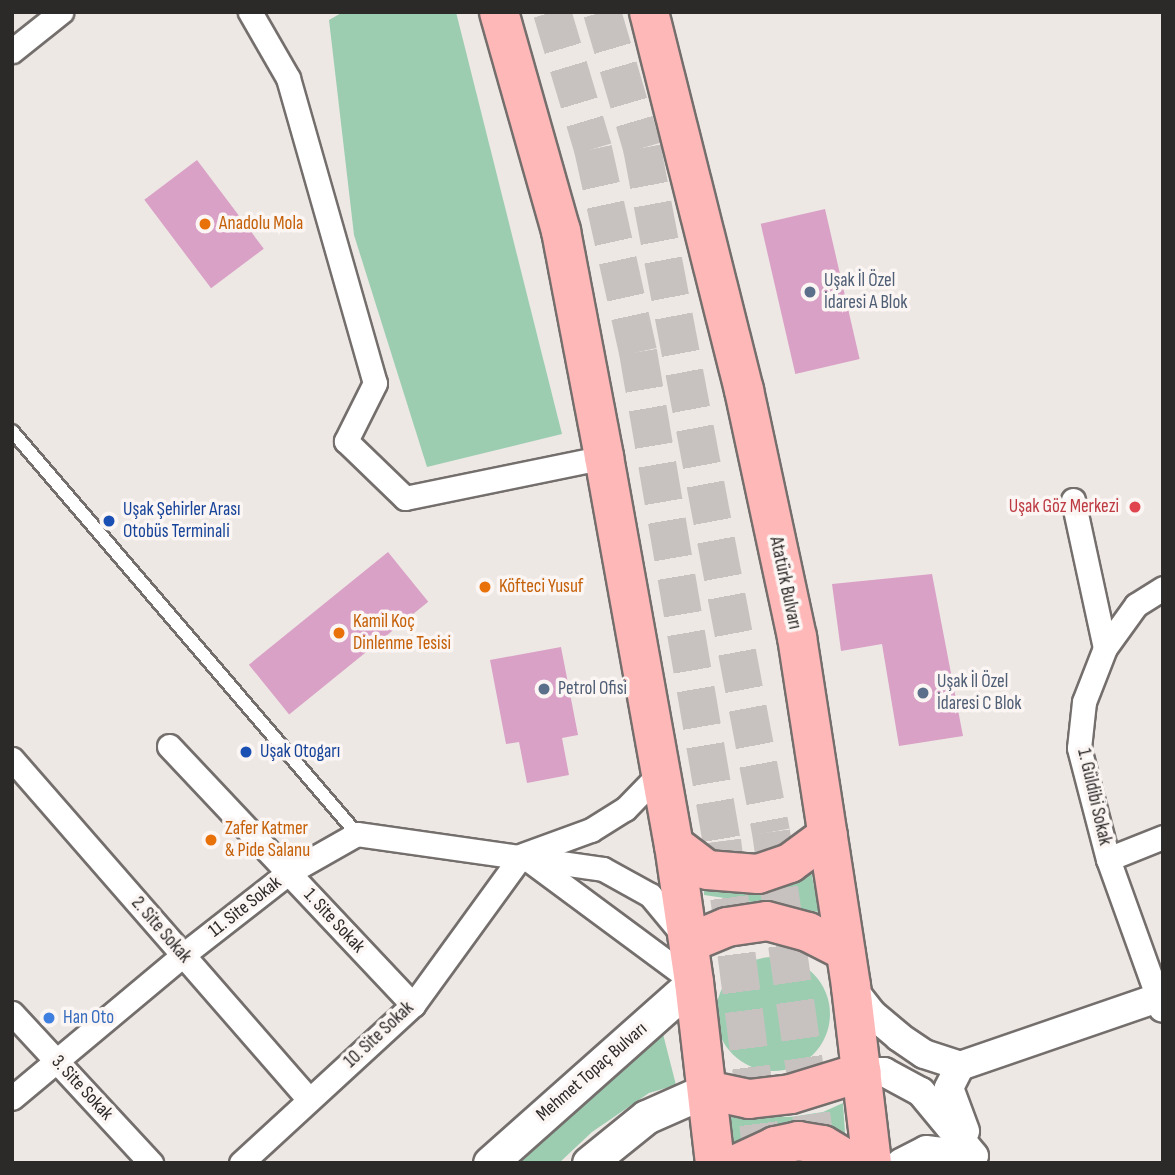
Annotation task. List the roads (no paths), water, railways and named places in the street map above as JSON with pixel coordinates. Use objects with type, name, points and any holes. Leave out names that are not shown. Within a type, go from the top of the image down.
[{"type":"highway","points":[[499,12],[561,231],[604,457],[674,845],[689,943],[715,1163]]},
{"type":"highway","name":"Atatürk Bulvarı","points":[[649,12],[744,390],[797,637],[848,969],[872,1163]]},
{"type":"highway","points":[[674,845],[708,870],[758,874],[790,863],[828,835]]},
{"type":"highway","points":[[689,943],[727,927],[767,921],[808,932],[848,969]]},
{"type":"highway","points":[[707,1090],[749,1098],[777,1095],[828,1084],[862,1072]]},
{"type":"highway","points":[[740,1163],[775,1146],[799,1141],[823,1145],[853,1163]]},
{"type":"main road","name":"Mehmet Topaç Bulvarı","points":[[490,1163],[694,982]]},
{"type":"main road","points":[[589,1163],[646,1117],[707,1090]]},
{"type":"street","points":[[250,12],[288,78],[375,383],[346,441],[405,498],[604,457]]},
{"type":"street","points":[[12,51],[53,14]]},
{"type":"street","points":[[1073,500],[1105,648]]},
{"type":"street","name":"1. Güldibi Sokak","points":[[1160,1003],[1108,859],[1079,748],[1084,702],[1105,648],[1136,606],[1163,587]]},
{"type":"street","name":"1. Site Sokak","points":[[169,746],[413,1005]]},
{"type":"street","name":"2. Site Sokak","points":[[12,759],[309,1100]]},
{"type":"street","points":[[522,856],[591,830],[625,809],[662,771]]},
{"type":"street","points":[[357,834],[603,869],[650,895],[689,943]]},
{"type":"street","name":"11. Site Sokak","points":[[12,1098],[183,955],[288,873],[357,834]]},
{"type":"street","points":[[1108,859],[1163,838]]},
{"type":"street","points":[[522,856],[694,982]]},
{"type":"street","name":"10. Site Sokak","points":[[241,1163],[413,1005],[522,856]]},
{"type":"street","points":[[848,969],[872,1014],[924,1054],[960,1066],[1160,1003]]},
{"type":"street","name":"3. Site Sokak","points":[[12,1013],[151,1163]]},
{"type":"street","points":[[960,1066],[949,1088],[975,1159]]},
{"type":"street","points":[[862,1072],[884,1072],[921,1092],[975,1159]]},
{"type":"street","points":[[901,1163],[926,1150],[975,1159]]},
{"type":"lane","points":[[12,431],[357,834]]},
{"type":"tunnel","points":[[552,12],[593,149],[638,352],[722,841],[763,1163]]},
{"type":"tunnel","points":[[602,12],[642,148],[771,832],[818,1163]]},
{"type":"place","name":"Anadolu Mola","points":[[205,224]]},
{"type":"place","name":"Uşak İl Özel İdaresi A Blok","points":[[810,292]]},
{"type":"place","name":"Uşak Göz Merkezi","points":[[1135,507]]},
{"type":"place","name":"Uşak Şehirler Arası Otobüs Terminali","points":[[109,521]]},
{"type":"place","name":"Köfteci Yusuf","points":[[485,587]]},
{"type":"place","name":"Kamil Koç Dinlenme Tesisi","points":[[339,633]]},
{"type":"place","name":"Petrol Ofisi","points":[[544,689]]},
{"type":"place","name":"Uşak İl Özel İdaresi C Blok","points":[[923,693]]},
{"type":"place","name":"Uşak Otogarı","points":[[246,752]]},
{"type":"place","name":"Zafer Katmer & Pide Salanu","points":[[211,840]]},
{"type":"place","name":"Han Oto","points":[[49,1018]]}]
